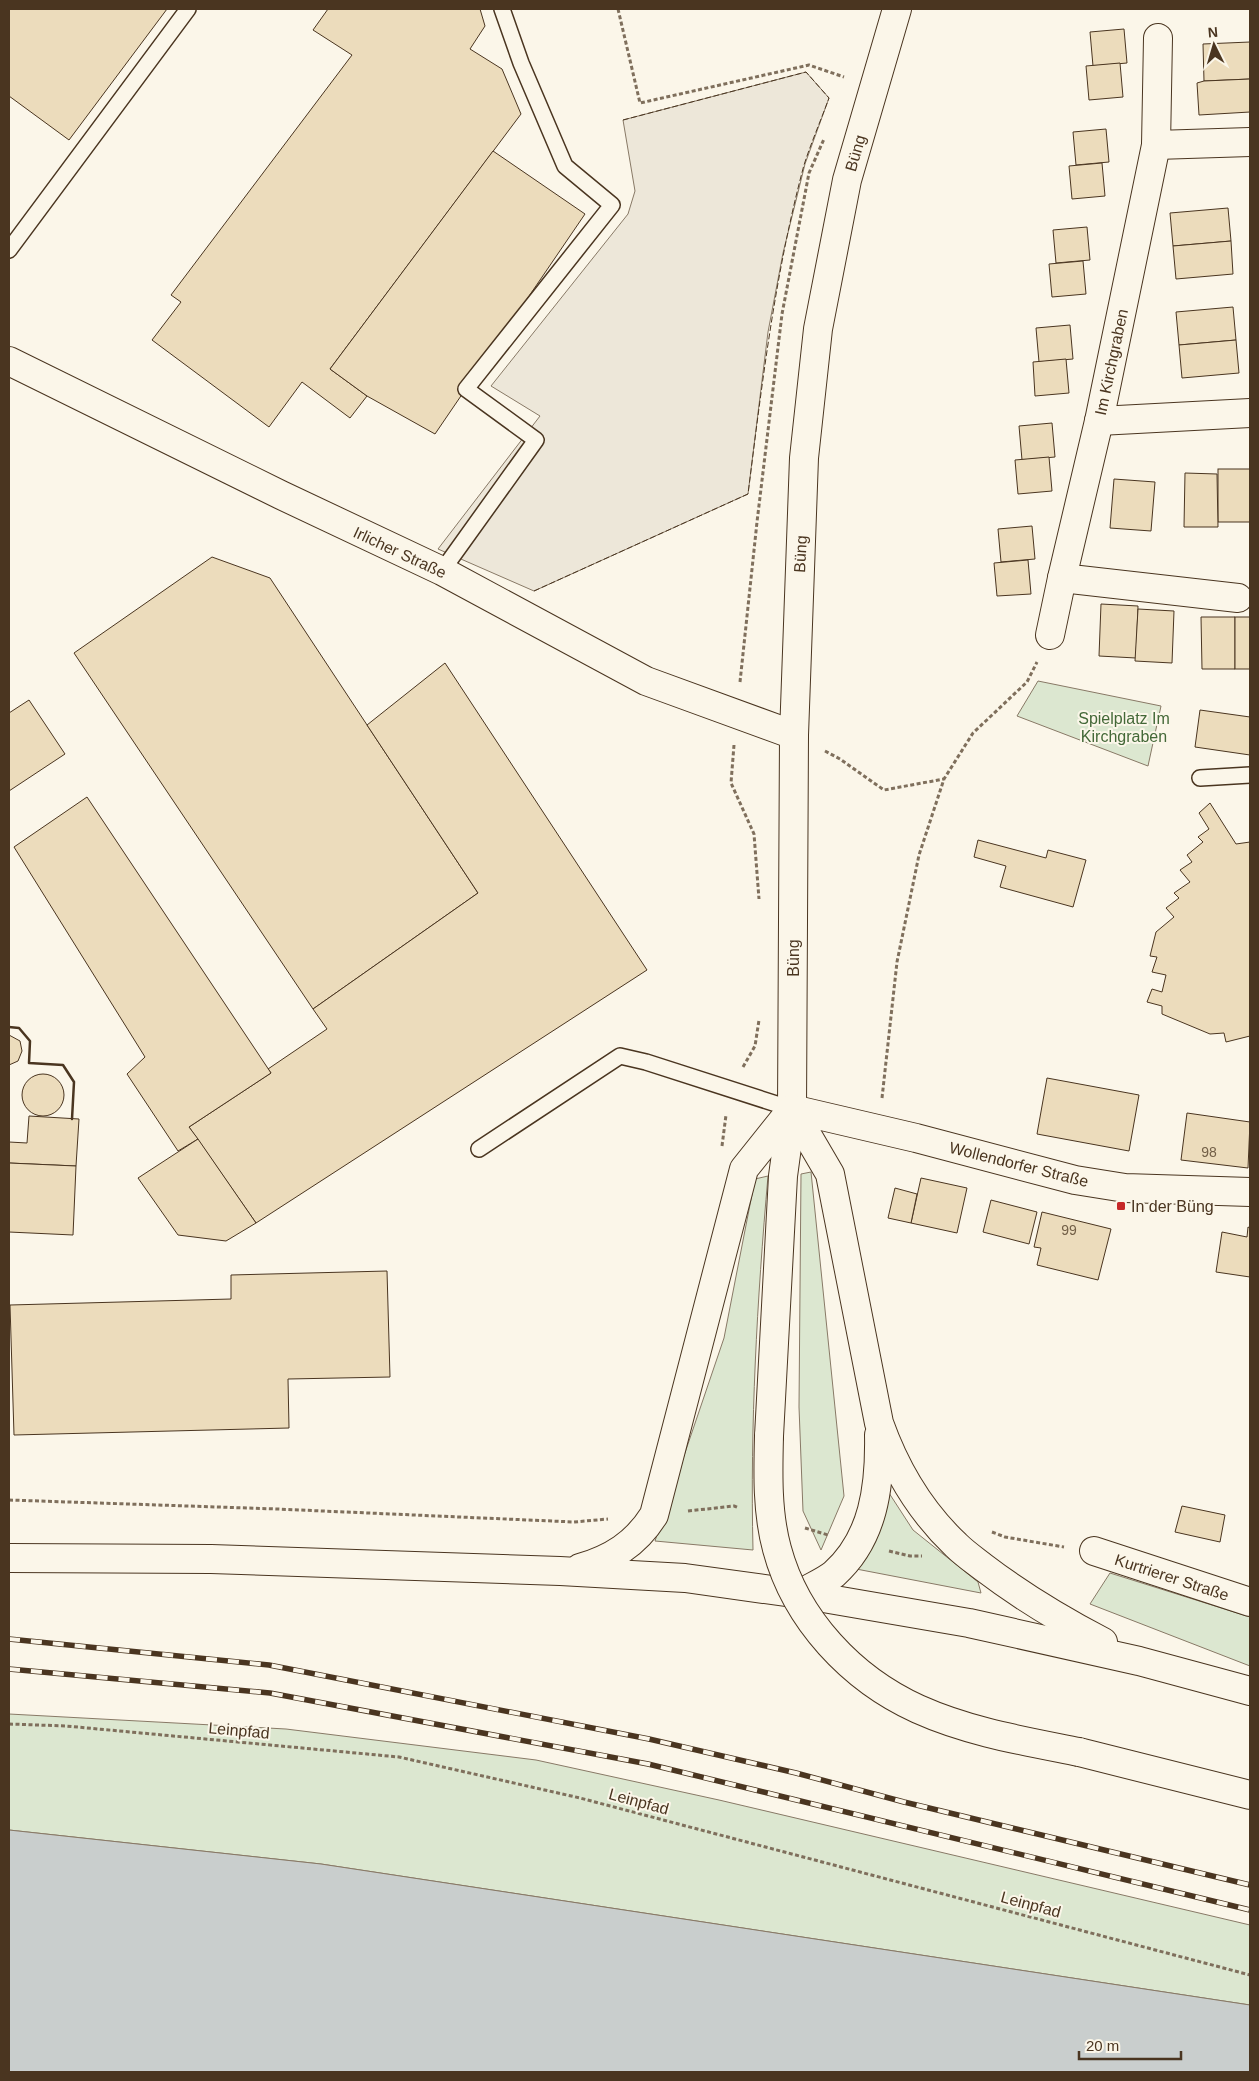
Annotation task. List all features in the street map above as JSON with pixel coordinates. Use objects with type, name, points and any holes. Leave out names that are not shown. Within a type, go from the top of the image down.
[{"type":"main road","name":"Büng","points":[[897,9],[847,180],[818,330],[804,458],[794,735],[792,1109],[782,1176],[768,1468],[771,1515],[777,1548],[783,1567],[801,1605],[819,1632],[842,1658],[867,1679],[918,1709],[960,1725],[1006,1738],[1079,1752],[1250,1795]]},
{"type":"main road","name":"Im Kirchgraben","points":[[1050,635],[1099,421],[1156,144],[1158,38]]},
{"type":"main road","points":[[1156,144],[1250,142]]},
{"type":"main road","name":"Irlicher Straße","points":[[9,361],[281,495],[442,571],[646,682],[794,735]]},
{"type":"main road","points":[[1099,421],[1250,413]]},
{"type":"main road","points":[[1062,578],[1238,598]]},
{"type":"main road","points":[[560,1571],[596,1563],[614,1555],[645,1530],[654,1515],[744,1169],[792,1109],[830,1174],[879,1424],[889,1452],[904,1479],[936,1523],[956,1546],[1023,1596],[1070,1625],[1139,1661]]},
{"type":"main road","name":"Wollendorfer Straße","points":[[792,1109],[878,1131],[916,1138],[1075,1180],[1124,1188],[1250,1192]]},
{"type":"main road","points":[[800,1594],[833,1574],[859,1544],[873,1508],[878,1477],[879,1424]]},
{"type":"main road","name":"Kurtrierer Straße","points":[[1094,1552],[1250,1602]]},
{"type":"main road","points":[[9,1558],[211,1559],[560,1571],[685,1578],[800,1594],[969,1623],[1139,1661],[1250,1692]]},
{"type":"lane","points":[[9,250],[188,9]]},
{"type":"lane","points":[[442,571],[536,440],[466,389],[612,205],[565,166],[521,62],[502,9]]},
{"type":"lane","points":[[1200,778],[1250,774]]},
{"type":"lane","points":[[479,1149],[620,1056],[646,1062],[792,1109]]},
{"type":"path","points":[[618,9],[640,103],[809,65],[850,79]]},
{"type":"path","points":[[760,903],[754,834],[731,782],[757,522],[782,314],[809,173],[828,130]]},
{"type":"path","points":[[878,1131],[897,962],[919,855],[944,779],[973,733],[1027,682]]},
{"type":"path","points":[[794,735],[840,759],[884,790],[944,779]]},
{"type":"path","points":[[721,1148],[730,1089],[756,1046],[759,1018]]},
{"type":"path","points":[[9,1500],[287,1509],[574,1522],[654,1515]]},
{"type":"path","name":"Leinpfad","points":[[9,1724],[66,1726],[399,1757],[580,1798],[1250,1975]]},
{"type":"green space","name":"Spielplatz Im Kirchgraben","points":[[1038,681],[1161,706],[1148,766],[1017,716]]},
{"type":"green space","points":[[811,1172],[844,1496],[821,1550],[803,1511],[799,1407],[801,1174]]},
{"type":"green space","points":[[768,1176],[755,1363],[752,1503],[753,1550],[655,1541],[724,1338],[755,1179]]},
{"type":"green space","points":[[889,1493],[913,1530],[978,1582],[981,1593],[851,1568],[867,1556],[879,1527]]},
{"type":"green space","points":[[1110,1573],[1250,1617],[1250,1666],[1090,1604]]},
{"type":"green space","points":[[9,1714],[286,1729],[536,1760],[719,1800],[1250,1925],[1250,2005],[321,1864],[9,1830]]},
{"type":"shaded area","points":[[806,72],[829,98],[805,164],[783,253],[768,332],[748,494],[534,591],[438,549],[540,416],[491,386],[628,214],[635,191],[623,120]]},
{"type":"shaded area","points":[[9,1830],[321,1864],[1250,2005],[1250,2072],[9,2072]]},
{"type":"building","points":[[9,9],[167,9],[69,140],[9,96]]},
{"type":"building","points":[[328,9],[480,9],[485,26],[470,49],[502,69],[521,114],[330,369],[367,396],[350,418],[302,382],[269,427],[152,340],[181,302],[171,295],[352,55],[313,30]]},
{"type":"building","points":[[1124,29],[1127,63],[1093,66],[1090,32]]},
{"type":"building","points":[[1250,42],[1250,79],[1204,81],[1203,44]]},
{"type":"building","points":[[1120,63],[1123,97],[1089,100],[1086,66]]},
{"type":"building","points":[[1250,79],[1250,112],[1199,115],[1197,83]]},
{"type":"building","points":[[1106,129],[1109,162],[1076,165],[1073,132]]},
{"type":"building","points":[[493,151],[585,214],[435,434],[367,396],[330,369]]},
{"type":"building","points":[[1102,163],[1105,196],[1072,199],[1069,166]]},
{"type":"building","points":[[1228,208],[1231,241],[1173,246],[1170,213]]},
{"type":"building","points":[[1087,227],[1090,260],[1056,263],[1053,230]]},
{"type":"building","points":[[1231,241],[1233,274],[1176,279],[1173,246]]},
{"type":"building","points":[[1083,261],[1086,294],[1052,297],[1049,264]]},
{"type":"building","points":[[1233,307],[1236,340],[1179,345],[1176,312]]},
{"type":"building","points":[[1070,325],[1073,359],[1039,362],[1036,328]]},
{"type":"building","points":[[1236,340],[1239,373],[1182,378],[1179,345]]},
{"type":"building","points":[[1066,359],[1069,393],[1035,396],[1033,362]]},
{"type":"building","points":[[1052,423],[1055,457],[1022,460],[1019,426]]},
{"type":"building","points":[[1049,457],[1052,491],[1018,494],[1015,460]]},
{"type":"building","points":[[1218,469],[1250,469],[1250,522],[1218,522]]},
{"type":"building","points":[[1185,473],[1217,474],[1218,527],[1184,527]]},
{"type":"building","points":[[1114,479],[1155,482],[1151,531],[1110,528]]},
{"type":"building","points":[[1032,526],[1035,559],[1001,562],[998,529]]},
{"type":"building","points":[[212,557],[270,578],[478,893],[313,1009],[74,653]]},
{"type":"building","points":[[1028,560],[1031,594],[997,596],[994,563]]},
{"type":"building","points":[[1101,604],[1138,606],[1136,658],[1099,656]]},
{"type":"building","points":[[1138,609],[1174,611],[1172,663],[1135,661]]},
{"type":"building","points":[[1201,617],[1235,617],[1235,669],[1202,669]]},
{"type":"building","points":[[1235,617],[1250,617],[1250,669],[1235,669]]},
{"type":"building","points":[[445,663],[647,970],[256,1223],[189,1127],[271,1073],[268,1069],[327,1029],[313,1009],[478,893],[367,725]]},
{"type":"building","points":[[29,700],[65,754],[9,791],[9,713]]},
{"type":"building","points":[[1200,710],[1250,717],[1250,755],[1195,747]]},
{"type":"building","points":[[87,797],[271,1073],[189,1127],[198,1139],[178,1151],[127,1074],[145,1057],[14,847]]},
{"type":"building","points":[[1210,803],[1236,844],[1250,842],[1250,1036],[1226,1042],[1224,1033],[1210,1034],[1162,1014],[1162,1006],[1147,1002],[1152,989],[1162,992],[1166,975],[1152,972],[1157,957],[1150,956],[1156,932],[1174,917],[1166,908],[1179,898],[1174,893],[1190,882],[1180,870],[1192,862],[1187,855],[1203,842],[1198,837],[1209,829],[1199,813]]},
{"type":"building","points":[[978,840],[1046,858],[1048,850],[1086,860],[1073,907],[1000,887],[1006,866],[974,857]]},
{"type":"building","points":[[9,1035],[20,1041],[22,1051],[18,1061],[9,1065]]},
{"type":"building","points":[[43,1074],[58,1080],[64,1095],[58,1110],[43,1116],[28,1110],[22,1095],[28,1080]]},
{"type":"building","points":[[1047,1078],[1139,1095],[1129,1151],[1037,1134]]},
{"type":"building","points":[[1187,1113],[1250,1122],[1248,1168],[1181,1160]]},
{"type":"building","points":[[29,1116],[79,1119],[76,1166],[9,1163],[9,1142],[27,1143]]},
{"type":"building","points":[[198,1139],[256,1223],[226,1241],[178,1235],[138,1178]]},
{"type":"building","points":[[9,1163],[76,1166],[73,1235],[9,1232]]},
{"type":"building","points":[[921,1178],[967,1188],[957,1233],[911,1223]]},
{"type":"building","points":[[895,1188],[917,1194],[911,1223],[888,1218]]},
{"type":"building","points":[[991,1200],[1037,1212],[1029,1244],[983,1232]]},
{"type":"building","points":[[1042,1212],[1111,1229],[1098,1280],[1037,1265],[1041,1248],[1034,1247]]},
{"type":"building","points":[[1248,1227],[1250,1228],[1250,1277],[1216,1272],[1222,1232],[1247,1237]]},
{"type":"building","points":[[387,1271],[390,1377],[288,1379],[289,1428],[14,1435],[10,1305],[231,1299],[231,1275]]},
{"type":"building","points":[[1182,1506],[1225,1515],[1220,1542],[1175,1532]]},
{"type":"railway","points":[[9,1639],[269,1665],[649,1739],[796,1773],[904,1802],[1250,1885]]},
{"type":"railway","points":[[9,1669],[270,1693],[648,1764],[1250,1910]]},
{"type":"fence","points":[[534,591],[748,494],[770,329],[785,246],[804,165],[829,98],[806,72],[623,120]]},
{"type":"wall","points":[[9,1027],[19,1028],[30,1041],[29,1063],[63,1065],[74,1082],[72,1119]]},
{"type":"place","name":"In der Büng","points":[[1121,1206]]}]
